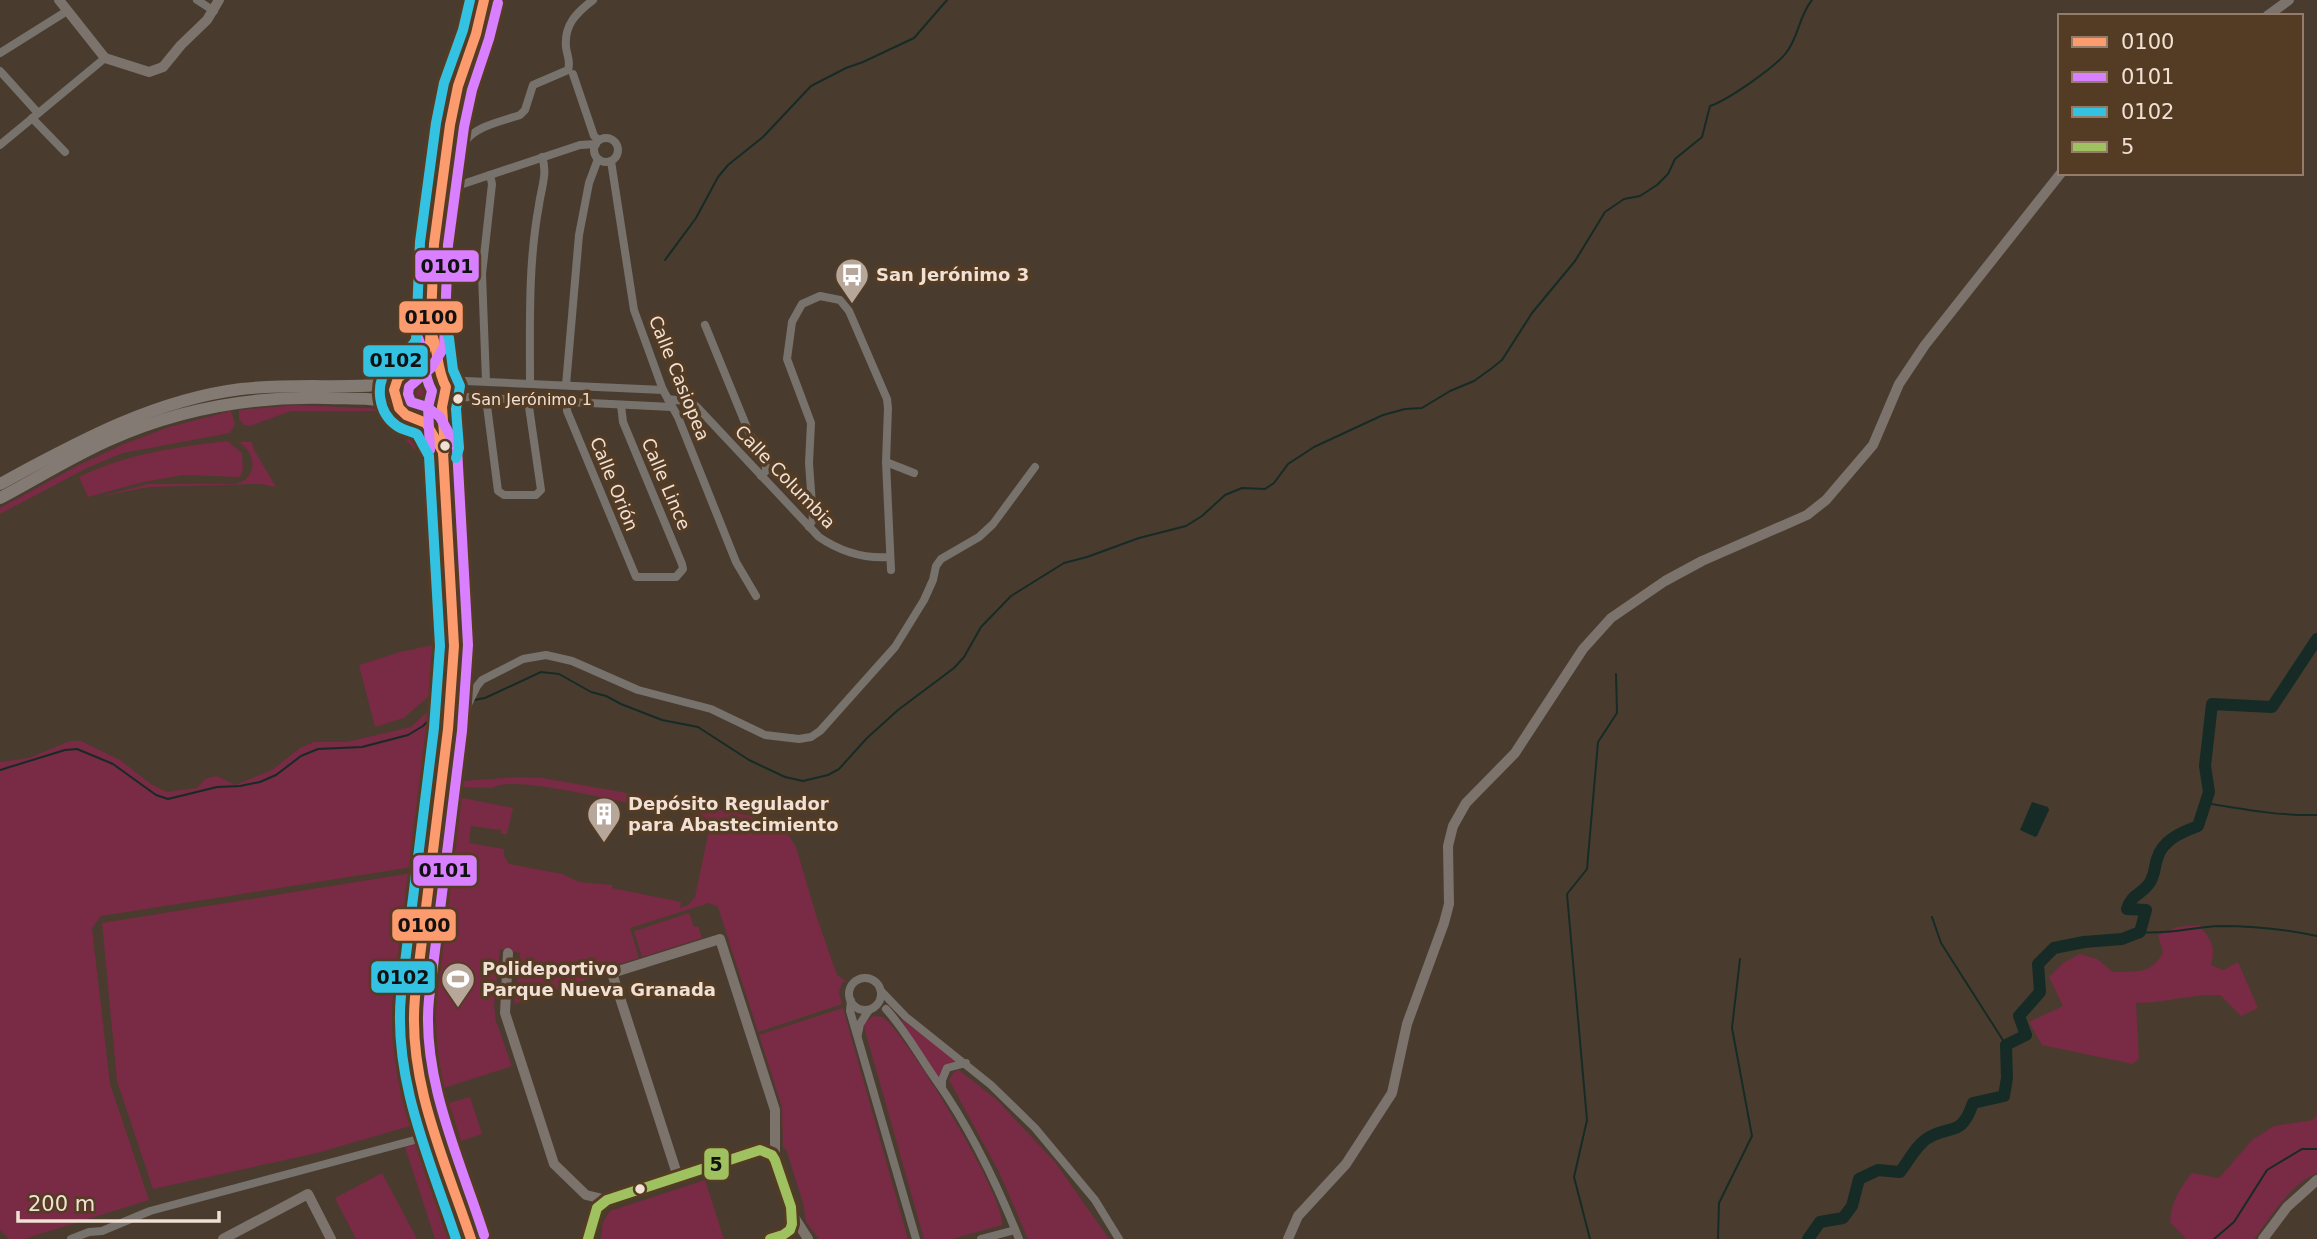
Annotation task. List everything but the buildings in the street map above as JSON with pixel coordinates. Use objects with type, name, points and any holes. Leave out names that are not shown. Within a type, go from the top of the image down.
[{"type":"main road","points":[[443,404],[429,417],[421,419],[406,415],[396,404],[393,390],[399,376],[412,367],[427,367],[441,377],[446,387],[443,404],[443,452]]},
{"type":"main road","points":[[0,484],[104,430],[150,411],[192,398],[267,387],[395,384]]},
{"type":"main road","points":[[0,498],[108,441],[152,423],[190,412],[269,399],[376,399],[396,404]]},
{"type":"main road","points":[[421,419],[438,437],[443,452],[445,520],[454,623],[448,729],[413,1016],[417,1071],[471,1239]]},
{"type":"street","points":[[59,0],[105,58],[142,71],[157,71],[163,67],[214,11],[219,0]]},
{"type":"street","points":[[197,0],[214,11]]},
{"type":"street","points":[[412,367],[426,352],[432,333],[432,264],[444,172],[450,134],[472,64],[484,0]]},
{"type":"street","points":[[444,172],[456,168],[463,146],[475,132],[520,115],[533,85],[568,70],[570,64],[566,47],[570,21],[593,0]]},
{"type":"street","points":[[2270,14],[2289,0]]},
{"type":"street","points":[[0,53],[67,10]]},
{"type":"street","points":[[0,145],[105,58]]},
{"type":"street","points":[[0,71],[65,152]]},
{"type":"street","points":[[573,74],[598,142]]},
{"type":"street","points":[[442,188],[448,189],[580,145],[611,138],[617,144],[617,155],[611,161],[598,159],[594,151],[598,142]]},
{"type":"street","points":[[530,383],[530,279],[535,227],[546,171],[542,157]]},
{"type":"street","points":[[567,402],[560,394],[567,385],[579,235],[589,183],[598,159]]},
{"type":"street","name":"Calle Casiopea","points":[[611,161],[634,310],[663,390],[678,417],[736,562],[756,596]]},
{"type":"street","points":[[486,381],[482,274],[492,184],[490,175]]},
{"type":"street","points":[[1288,1239],[1298,1216],[1346,1164],[1392,1093],[1407,1024],[1449,904],[1448,846],[1453,826],[1466,803],[1525,740],[1583,649],[1611,618],[1658,585],[1693,566],[1807,515],[1826,500],[1873,445],[1899,384],[1925,345],[2059,175]]},
{"type":"street","points":[[809,527],[813,519],[809,463],[811,423],[788,363],[787,353],[794,315],[808,300],[820,296],[834,297],[849,311],[887,399],[886,462],[891,570]]},
{"type":"street","points":[[705,325],[750,435],[765,454],[766,471],[761,476]]},
{"type":"street","points":[[432,333],[441,377],[465,381],[663,390]]},
{"type":"street","points":[[464,397],[467,389],[465,381]]},
{"type":"street","points":[[567,385],[574,394],[567,402]]},
{"type":"street","points":[[443,404],[464,397],[672,408]]},
{"type":"street","points":[[485,398],[500,494],[539,493],[528,400]]},
{"type":"street","name":"Calle Columbia","points":[[668,399],[691,402],[819,537],[855,554],[890,557]]},
{"type":"street","name":"Calle Orión","points":[[567,402],[567,411],[636,577],[676,577],[680,574]]},
{"type":"street","name":"Calle Lince","points":[[621,405],[623,422],[682,564],[680,574]]},
{"type":"street","points":[[886,462],[914,473]]},
{"type":"street","points":[[448,729],[457,726],[477,686],[492,674],[523,659],[546,655],[558,656],[638,690],[711,709],[765,735],[799,739],[811,737],[820,731],[895,647],[924,600],[941,559],[979,537],[993,524],[1035,467]]},
{"type":"street","points":[[678,1177],[612,973],[714,941],[775,1111],[775,1160]]},
{"type":"street","points":[[508,953],[504,1000],[509,1028],[554,1164],[586,1195],[594,1214]]},
{"type":"street","points":[[916,1239],[850,1011],[850,989],[861,979],[875,982],[906,1017],[966,1063],[1012,1104],[1061,1157],[1095,1200],[1119,1239]]},
{"type":"street","points":[[881,991],[882,1007],[902,1026],[979,1151],[1019,1239]]},
{"type":"street","points":[[851,1001],[861,1009],[882,1007],[906,1017]]},
{"type":"street","points":[[858,1034],[860,1024],[869,1010]]},
{"type":"street","points":[[942,1087],[947,1068],[966,1063]]},
{"type":"street","points":[[588,1239],[594,1214],[607,1200],[760,1150],[774,1130]]},
{"type":"street","points":[[71,1239],[89,1232],[102,1231],[150,1211],[437,1133]]},
{"type":"street","points":[[760,1150],[772,1155],[775,1160],[794,1217],[806,1239]]},
{"type":"street","points":[[2263,1239],[2287,1207],[2317,1181]]},
{"type":"street","points":[[223,1239],[308,1195],[331,1239]]},
{"type":"street","points":[[586,1195],[607,1200]]},
{"type":"street","points":[[770,1239],[791,1229],[794,1217]]},
{"type":"street","points":[[465,1222],[474,1223],[479,1239]]},
{"type":"street","points":[[981,1239],[1015,1230]]},
{"type":"street","points":[[785,1234],[806,1239]]},
{"type":"shaded area","points":[[420,372],[434,378],[440,392],[434,406],[420,412],[406,406],[400,392],[406,378]]},
{"type":"shaded area","points":[[296,405],[385,409],[405,426],[422,429],[432,438],[434,456],[413,448],[389,420],[374,411],[291,411],[250,426],[244,425],[239,419],[239,410]]},
{"type":"shaded area","points":[[231,411],[235,424],[230,433],[123,453],[87,468],[0,514],[0,508],[124,444],[169,427]]},
{"type":"shaded area","points":[[227,441],[242,453],[243,469],[240,477],[184,475],[143,482],[88,497],[79,477],[133,457]]},
{"type":"shaded area","points":[[239,442],[252,442],[276,487],[260,484],[148,487],[99,497],[148,484],[236,484],[249,476],[253,464],[249,452]]},
{"type":"shaded area","points":[[438,644],[433,692],[404,718],[375,727],[359,665]]},
{"type":"shaded area","points":[[442,704],[441,717],[444,716],[439,748],[426,764],[424,784],[433,809],[427,861],[419,866],[101,916],[92,928],[110,1084],[149,1200],[24,1239],[9,1239],[0,1230],[0,762],[29,758],[70,741],[81,741],[120,760],[152,785],[167,792],[197,788],[205,779],[217,776],[235,785],[272,770],[300,748],[314,742],[347,742],[411,727],[433,707]]},
{"type":"shaded area","points":[[516,777],[543,778],[649,797],[646,807],[519,784],[492,788],[450,787],[450,782]]},
{"type":"shaded area","points":[[453,796],[513,808],[507,834],[501,834],[501,830],[471,826],[469,843],[504,849],[504,856],[509,864],[562,874],[579,882],[612,885],[612,888],[681,902],[680,908],[688,905],[695,897],[709,830],[706,818],[654,798],[748,815],[779,826],[796,847],[837,975],[846,981],[842,983],[839,992],[842,1004],[758,1032],[718,907],[709,903],[630,928],[639,958],[600,970],[601,975],[514,1004],[520,953],[500,949],[494,1006],[496,1021],[512,1066],[435,1091],[422,1047],[421,1013],[440,862],[444,862],[441,859],[448,800]]},
{"type":"shaded area","points":[[418,872],[400,1026],[402,1063],[417,1124],[317,1153],[153,1189],[117,1081],[102,923]]},
{"type":"shaded area","points":[[689,913],[702,938],[642,957],[634,931]]},
{"type":"shaded area","points":[[2199,925],[2211,943],[2211,965],[2223,970],[2238,962],[2258,1008],[2241,1016],[2220,995],[2136,1003],[2139,1058],[2133,1064],[2042,1045],[2029,1022],[2063,1006],[2049,977],[2063,963],[2080,954],[2097,959],[2113,972],[2142,970],[2153,965],[2163,953],[2158,935],[2177,927]]},
{"type":"shaded area","points":[[843,1008],[908,1239],[819,1239],[806,1222],[803,1203],[786,1149],[783,1148],[782,1107],[759,1035]]},
{"type":"shaded area","points":[[873,1016],[883,1017],[895,1030],[953,1118],[988,1183],[999,1209],[1002,1225],[952,1239],[924,1239],[864,1027]]},
{"type":"shaded area","points":[[900,1018],[957,1061],[939,1082]]},
{"type":"shaded area","points":[[959,1070],[997,1100],[1055,1162],[1109,1239],[1028,1239],[1000,1174],[949,1080],[954,1072]]},
{"type":"shaded area","points":[[470,1097],[482,1134],[461,1141],[449,1103]]},
{"type":"shaded area","points":[[2317,1115],[2317,1173],[2290,1193],[2254,1239],[2186,1239],[2170,1222],[2177,1196],[2192,1173],[2219,1178],[2252,1140],[2274,1126],[2313,1120]]},
{"type":"shaded area","points":[[423,1142],[455,1239],[435,1239],[405,1147]]},
{"type":"shaded area","points":[[382,1173],[417,1239],[356,1239],[335,1198]]},
{"type":"shaded area","points":[[705,1180],[724,1239],[601,1239],[603,1222],[610,1211]]},
{"type":"water","points":[[2032,802],[2048,807],[2049,810],[2035,837],[2020,830]]},
{"type":"waterway","points":[[665,260],[696,218],[718,177],[728,165],[763,137],[811,86],[914,38],[947,0]]},
{"type":"waterway","points":[[474,700],[485,698],[541,672],[559,674],[591,692],[662,720],[698,727],[749,760],[785,777],[803,781],[828,775],[839,769],[867,738],[898,710],[954,668],[964,657],[981,627],[1011,596],[1064,563],[1139,538],[1186,526],[1202,516],[1225,495],[1242,488],[1265,489],[1274,483],[1288,464],[1314,447],[1383,415],[1422,408],[1450,391],[1474,381],[1492,368],[1502,360],[1532,313],[1575,261],[1605,212],[1624,199],[1640,196],[1668,174],[1675,159],[1702,137],[1710,106],[1739,91],[1786,53],[1812,0]]},
{"type":"waterway","points":[[1808,1239],[1820,1222],[1843,1218],[1852,1206],[1859,1179],[1878,1170],[1900,1172],[1924,1141],[1960,1126],[1973,1103],[2004,1096],[2007,1078],[2006,1045],[2026,1035],[2019,1016],[2040,992],[2038,964],[2054,948],[2122,939],[2140,932],[2146,910],[2127,909],[2129,904],[2150,882],[2163,847],[2179,834],[2198,826],[2209,792],[2205,766],[2212,704],[2272,707],[2317,639]]},
{"type":"waterway","points":[[1590,1239],[1574,1177],[1587,1120],[1567,894],[1587,869],[1598,742],[1617,713],[1616,674]]},
{"type":"waterway","points":[[0,770],[65,750],[77,749],[113,764],[156,795],[168,799],[217,787],[260,782],[276,775],[301,756],[318,749],[362,747],[408,735],[423,726],[441,708]]},
{"type":"waterway","points":[[2205,803],[2247,810],[2317,815]]},
{"type":"waterway","points":[[1932,917],[1941,943],[2006,1045]]},
{"type":"waterway","points":[[2140,932],[2232,926],[2317,936]]},
{"type":"waterway","points":[[1718,1239],[1719,1203],[1752,1136],[1732,1028],[1740,959]]},
{"type":"waterway","points":[[2214,1239],[2234,1222],[2267,1170],[2302,1149],[2317,1149]]},
{"type":"transit line","name":"0102","points":[[456,1239],[408,1089],[400,1027],[401,995],[434,728],[440,646],[429,456],[417,434],[399,427],[386,414],[380,390],[384,374],[389,367],[416,340],[420,242],[436,123],[444,83],[463,30],[470,0]]},
{"type":"transit line","name":"0100","points":[[471,1239],[430,1120],[422,1090],[414,1028],[415,997],[448,729],[454,646],[443,452],[426,423],[406,415],[399,408],[394,390],[398,378],[418,362],[430,344],[434,244],[450,125],[458,86],[476,34],[484,0]]},
{"type":"transit line","name":"0101","points":[[484,1235],[444,1118],[431,1059],[428,1029],[429,999],[462,731],[468,645],[457,448],[440,417],[427,407],[411,402],[408,394],[409,387],[431,368],[444,347],[448,245],[464,127],[498,3]]},
{"type":"transit line","name":"0102","points":[[444,326],[449,338],[453,370],[460,386],[456,409],[459,448],[456,458]]},
{"type":"transit line","name":"0100","points":[[431,332],[446,387],[442,407],[445,448],[443,454]]},
{"type":"transit line","name":"0101","points":[[418,338],[432,391],[428,407],[430,450]]},
{"type":"transit line","name":"5","points":[[588,1239],[597,1208],[607,1200],[760,1150],[772,1155],[775,1160],[791,1207],[790,1230],[770,1239]]},
{"type":"place","name":"San Jerónimo 3","points":[[852,305]]},
{"type":"place","name":"San Jerónimo 1","points":[[458,399]]},
{"type":"place","name":"Depósito Regulador para Abastecimiento","points":[[604,844]]},
{"type":"place","name":"Polideportivo Parque Nueva Granada","points":[[458,1009]]}]
